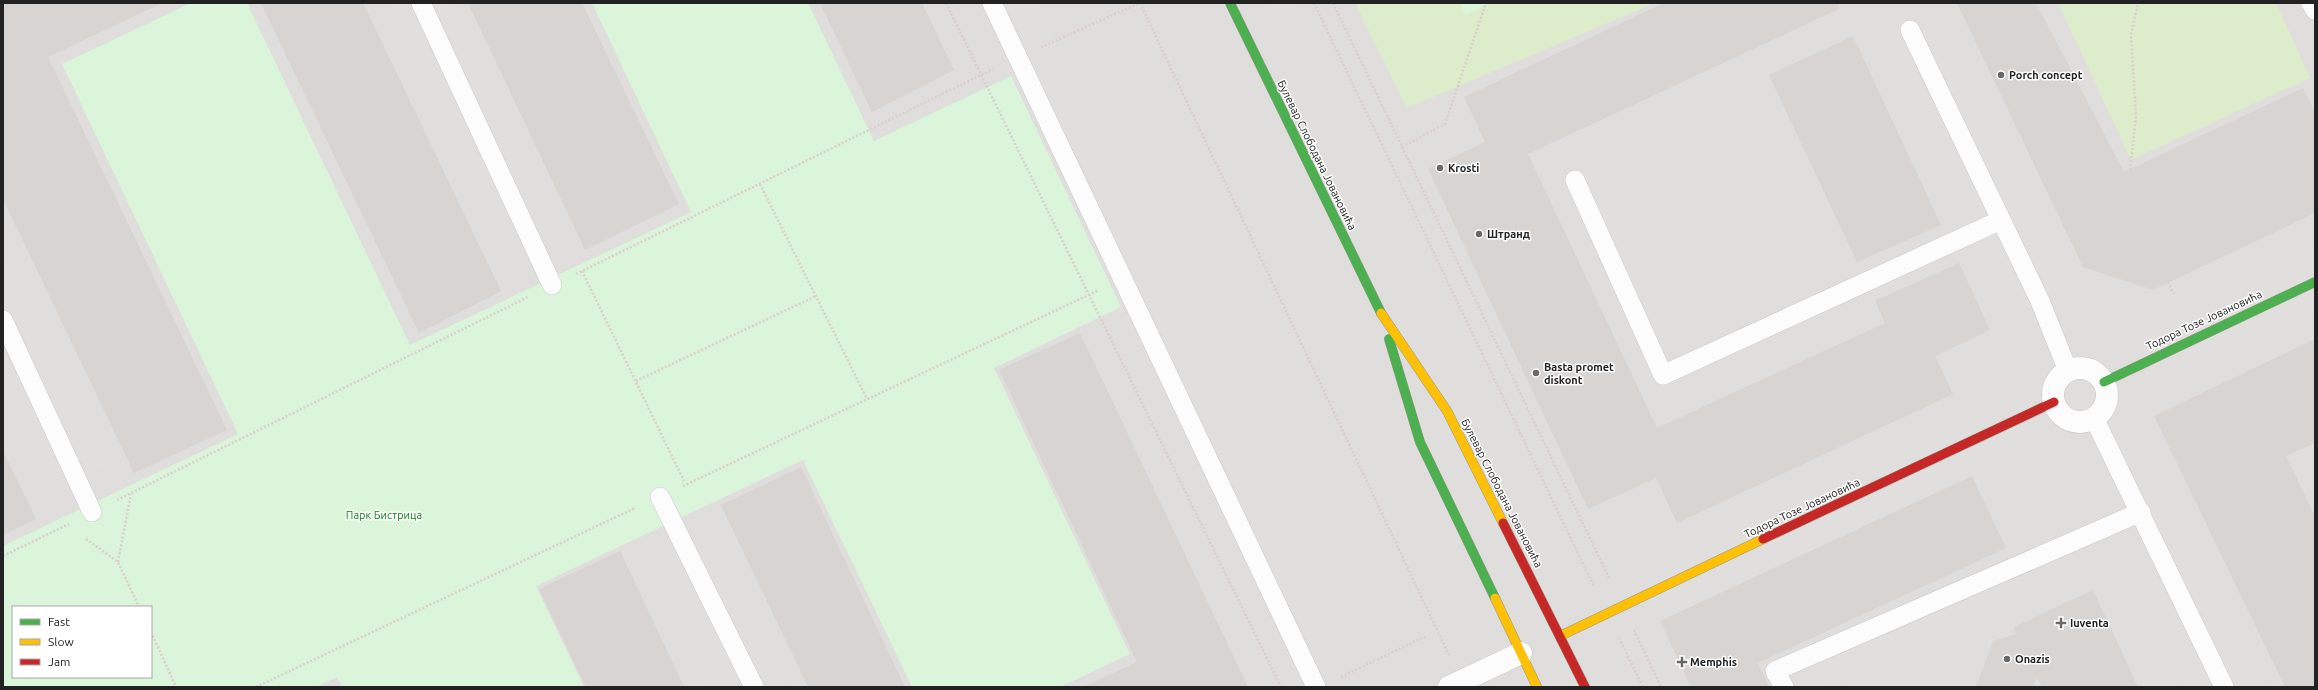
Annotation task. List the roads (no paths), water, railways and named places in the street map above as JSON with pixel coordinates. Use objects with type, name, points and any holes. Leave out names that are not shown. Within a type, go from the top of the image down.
[{"type":"street","name":"Булевар Слободана Јовановића","points":[[1230,3],[1383,318],[1447,412],[1560,636],[1584,687]]},
{"type":"street","name":"Тодора Тозе Јовановића","points":[[2104,382],[2315,282]]},
{"type":"street","name":"Булевар Слободана Јовановића","points":[[1383,318],[1420,442],[1537,687]]},
{"type":"street","points":[[2078,369],[2088,370],[2097,375],[2104,382],[2107,392],[2106,402],[2102,411],[2094,418],[2085,422],[2075,422],[2058,412],[2054,402],[2056,384],[2068,371],[2078,369]]},
{"type":"street","name":"Тодора Тозе Јовановића","points":[[1560,636],[1622,605],[2054,402]]},
{"type":"street","points":[[1455,684],[1521,653]]},
{"type":"lane","points":[[421,3],[552,285]]},
{"type":"lane","points":[[992,3],[1300,658],[1316,687]]},
{"type":"lane","points":[[2311,3],[2315,10]]},
{"type":"lane","points":[[1910,30],[2040,301],[2068,371]]},
{"type":"lane","points":[[1576,180],[1663,375],[2001,220]]},
{"type":"lane","points":[[3,320],[92,512]]},
{"type":"lane","points":[[2094,418],[2141,512],[2224,687]]},
{"type":"lane","points":[[660,496],[754,687]]},
{"type":"lane","points":[[1784,687],[1775,671],[2141,512]]},
{"type":"place","name":"Porch concept","points":[[2001,75]]},
{"type":"place","name":"Krosti","points":[[1440,168]]},
{"type":"place","name":"Штранд","points":[[1479,234]]},
{"type":"place","name":"Basta promet diskont","points":[[1536,373]]},
{"type":"place","name":"Iuventa","points":[[2061,623]]},
{"type":"place","name":"Onazis","points":[[2007,659]]},
{"type":"place","name":"Memphis","points":[[1682,662]]},
{"type":"park label","name":"Парк Бистрица","points":[[384,515]]}]
